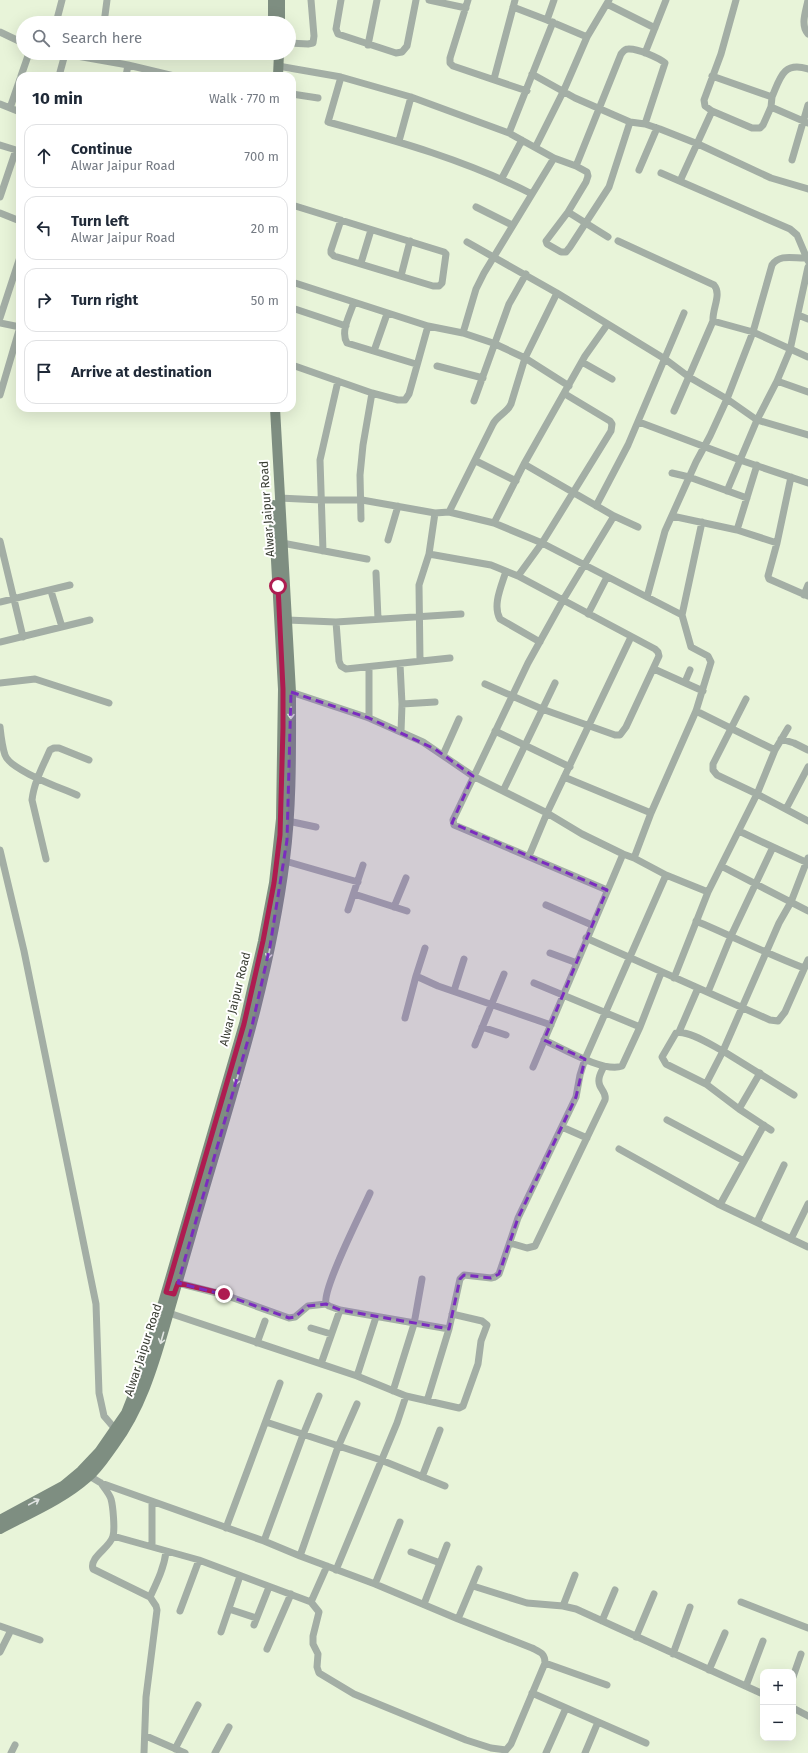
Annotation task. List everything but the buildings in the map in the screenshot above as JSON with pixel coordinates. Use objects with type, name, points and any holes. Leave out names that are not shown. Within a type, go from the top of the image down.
[{"type":"main road","points":[[273,0],[273,16]]},
{"type":"main road","points":[[280,0],[280,16]]},
{"type":"main road","points":[[272,72],[273,60]]},
{"type":"main road","points":[[278,71],[279,60]]},
{"type":"main road","name":"Alwar Jaipur Road","points":[[0,1529],[70,1491],[116,1430],[126,1413],[140,1380],[170,1293],[244,1024],[263,941],[277,860],[281,819],[283,689],[268,412]]},
{"type":"main road","name":"Alwar Jaipur Road","points":[[0,1520],[85,1473],[115,1444],[138,1406],[154,1364],[169,1313],[170,1293],[178,1283],[252,1026],[270,946],[285,861],[288,821],[291,692],[275,412]]},
{"type":"street","points":[[57,16],[60,0]]},
{"type":"street","points":[[105,16],[107,0]]},
{"type":"street","points":[[296,43],[313,43],[312,0]]},
{"type":"street","points":[[341,0],[336,29],[338,34],[396,53],[406,50],[416,0]]},
{"type":"street","points":[[368,45],[377,0]]},
{"type":"street","points":[[429,0],[466,8]]},
{"type":"street","points":[[468,0],[450,58],[450,63],[453,66],[527,91]]},
{"type":"street","points":[[509,133],[527,91],[550,21],[554,0]]},
{"type":"street","points":[[645,53],[666,0]]},
{"type":"street","points":[[736,0],[704,100],[705,106],[712,111],[747,126],[760,128],[764,125],[771,107],[772,97],[783,72],[793,67],[808,69]]},
{"type":"street","points":[[808,0],[803,22],[805,31],[808,34]]},
{"type":"street","points":[[536,146],[564,90],[587,37],[608,2],[655,28]]},
{"type":"street","points":[[494,79],[514,4],[587,37]]},
{"type":"street","points":[[0,32],[16,40]]},
{"type":"street","points":[[576,166],[621,54],[624,50],[629,48],[662,60],[665,63],[645,124]]},
{"type":"street","points":[[22,72],[26,60]]},
{"type":"street","points":[[60,72],[62,60]]},
{"type":"street","points":[[112,60],[157,72]]},
{"type":"street","points":[[127,72],[128,65]]},
{"type":"street","points":[[278,71],[288,72]]},
{"type":"street","points":[[296,73],[341,77],[411,98],[509,133],[536,146],[554,158],[576,166],[586,172],[588,176],[586,182],[568,212],[546,241],[546,244],[561,252],[566,252],[587,223],[609,187],[630,122]]},
{"type":"street","points":[[532,74],[564,90],[575,98],[630,122],[645,124],[657,128],[698,144],[771,178],[808,189]]},
{"type":"street","points":[[712,76],[772,97]]},
{"type":"street","points":[[341,77],[328,122],[398,141],[502,178],[532,194]]},
{"type":"street","points":[[10,108],[16,89]]},
{"type":"street","points":[[296,95],[318,98]]},
{"type":"street","points":[[398,141],[411,98]]},
{"type":"street","points":[[0,104],[16,110]]},
{"type":"street","points":[[792,160],[806,122],[808,105]]},
{"type":"street","points":[[771,107],[806,122]]},
{"type":"street","points":[[680,181],[712,111]]},
{"type":"street","points":[[639,170],[657,128]]},
{"type":"street","points":[[502,178],[522,140]]},
{"type":"street","points":[[0,144],[16,150]]},
{"type":"street","points":[[0,197],[16,156]]},
{"type":"street","points":[[462,333],[476,289],[512,225],[554,158]]},
{"type":"street","points":[[647,597],[659,551],[672,516],[689,477],[705,447],[727,399],[753,332],[772,265],[780,257],[808,260],[797,235],[790,229],[661,173]]},
{"type":"street","points":[[296,206],[341,220],[446,254],[442,283],[439,286],[433,286],[334,256],[331,253],[341,220]]},
{"type":"street","points":[[476,207],[512,225]]},
{"type":"street","points":[[568,212],[608,237]]},
{"type":"street","points":[[0,213],[16,219]]},
{"type":"street","points":[[361,263],[371,230]]},
{"type":"street","points":[[401,276],[410,242]]},
{"type":"street","points":[[467,242],[493,258],[526,274],[557,292],[665,359],[689,377],[727,399],[757,420],[808,435]]},
{"type":"street","points":[[618,242],[718,288],[718,294],[713,311],[713,321],[674,411]]},
{"type":"street","points":[[728,491],[757,420],[777,381],[790,350],[808,267]]},
{"type":"street","points":[[0,318],[16,269]]},
{"type":"street","points":[[474,400],[509,304],[526,274]]},
{"type":"street","points":[[296,283],[387,314],[428,326],[462,333],[494,343],[525,358],[569,386]]},
{"type":"street","points":[[449,512],[476,461],[496,418],[508,410],[511,404],[525,358],[557,292]]},
{"type":"street","points":[[354,302],[346,326],[344,338],[347,343],[416,364]]},
{"type":"street","points":[[296,309],[346,326]]},
{"type":"street","points":[[596,506],[639,422],[684,313]]},
{"type":"street","points":[[374,351],[387,314]]},
{"type":"street","points":[[798,315],[808,319]]},
{"type":"street","points":[[713,321],[753,332],[808,357]]},
{"type":"street","points":[[0,323],[16,326]]},
{"type":"street","points":[[494,523],[524,464],[582,362],[607,324]]},
{"type":"street","points":[[296,366],[372,393],[398,400],[405,400],[428,326]]},
{"type":"street","points":[[0,395],[16,341]]},
{"type":"street","points":[[582,362],[612,379]]},
{"type":"street","points":[[437,366],[483,378]]},
{"type":"street","points":[[323,551],[320,467],[321,454],[338,381]]},
{"type":"street","points":[[777,381],[808,392]]},
{"type":"street","points":[[361,519],[362,500],[360,475],[362,445],[372,393]]},
{"type":"street","points":[[518,576],[542,543],[611,431],[612,424],[610,421],[565,394]]},
{"type":"street","points":[[639,422],[740,460],[808,483]]},
{"type":"street","points":[[476,461],[516,481]]},
{"type":"street","points":[[524,464],[574,491],[614,516],[638,527]]},
{"type":"street","points":[[737,530],[757,465]]},
{"type":"street","points":[[672,473],[689,477],[747,498]]},
{"type":"street","points":[[791,477],[777,543],[768,572],[769,579],[806,596],[808,585]]},
{"type":"street","points":[[279,498],[362,500],[435,513],[449,512],[494,523],[542,543],[585,564],[607,577],[682,615]]},
{"type":"street","points":[[388,540],[398,506]]},
{"type":"street","points":[[420,661],[419,585],[429,554],[435,513]]},
{"type":"street","points":[[608,890],[454,825],[453,820],[512,696],[540,642],[563,600],[614,516]]},
{"type":"street","points":[[672,516],[737,530],[777,543]]},
{"type":"street","points":[[634,858],[651,813],[696,711],[711,662],[710,658],[691,647],[682,615],[702,522]]},
{"type":"street","points":[[0,541],[23,637]]},
{"type":"street","points":[[282,543],[367,559]]},
{"type":"street","points":[[429,554],[491,565],[518,576],[658,652],[659,656],[626,726],[620,735],[615,735],[542,709],[485,684]]},
{"type":"street","points":[[506,571],[498,600],[498,615],[500,618],[540,642]]},
{"type":"street","points":[[376,573],[378,619]]},
{"type":"street","points":[[588,614],[607,577]]},
{"type":"street","points":[[0,602],[70,585]]},
{"type":"street","points":[[51,590],[62,627]]},
{"type":"street","points":[[287,620],[336,622],[420,615],[461,614]]},
{"type":"street","points":[[0,642],[90,620]]},
{"type":"street","points":[[336,622],[339,661],[341,666],[346,669],[450,658]]},
{"type":"street","points":[[529,856],[547,813],[631,637]]},
{"type":"street","points":[[400,664],[402,704],[401,732]]},
{"type":"street","points":[[369,667],[370,718]]},
{"type":"street","points":[[654,669],[703,691]]},
{"type":"street","points":[[684,682],[690,670]]},
{"type":"street","points":[[0,683],[35,678],[109,703]]},
{"type":"street","points":[[503,791],[555,683]]},
{"type":"street","points":[[291,692],[370,718],[423,742],[473,776],[547,813],[582,834],[634,858],[666,875],[708,892]]},
{"type":"street","points":[[746,699],[730,729],[714,764],[713,770],[717,775],[808,821]]},
{"type":"street","points":[[402,704],[435,702]]},
{"type":"street","points":[[696,711],[775,750]]},
{"type":"street","points":[[443,755],[459,719]]},
{"type":"street","points":[[0,727],[5,755],[8,761],[22,770],[77,796]]},
{"type":"street","points":[[674,978],[708,892],[757,794],[775,750],[788,728]]},
{"type":"street","points":[[495,731],[525,744],[570,767]]},
{"type":"street","points":[[781,739],[794,743],[808,750]]},
{"type":"street","points":[[46,859],[32,800],[38,778],[50,750],[59,748],[89,760]]},
{"type":"street","points":[[786,809],[808,768]]},
{"type":"street","points":[[564,777],[651,813]]},
{"type":"street","points":[[288,821],[316,827]]},
{"type":"street","points":[[706,1084],[723,1051],[791,902],[807,861],[739,831]]},
{"type":"street","points":[[708,992],[731,936],[757,884],[773,847]]},
{"type":"street","points":[[0,850],[24,951],[96,1304],[99,1394],[104,1416],[116,1430]]},
{"type":"street","points":[[533,1067],[564,996],[586,938],[623,854]]},
{"type":"street","points":[[285,861],[358,882]]},
{"type":"street","points":[[348,910],[363,865]]},
{"type":"street","points":[[721,866],[808,911]]},
{"type":"street","points":[[427,1401],[449,1330],[460,1279],[464,1275],[495,1277],[499,1274],[518,1218],[576,1097],[580,1075],[586,1059],[666,875]]},
{"type":"street","points":[[394,907],[406,878]]},
{"type":"street","points":[[354,894],[407,911]]},
{"type":"street","points":[[546,905],[592,925]]},
{"type":"street","points":[[696,922],[731,936],[766,954],[804,968]]},
{"type":"street","points":[[586,938],[661,973],[743,1007],[770,1020],[778,1021],[785,1012],[808,960]]},
{"type":"street","points":[[405,1018],[425,948]]},
{"type":"street","points":[[550,953],[577,963]]},
{"type":"street","points":[[454,991],[464,959]]},
{"type":"street","points":[[544,1040],[604,1066],[617,1068],[622,1066],[640,1028],[661,973]]},
{"type":"street","points":[[475,1045],[504,974]]},
{"type":"street","points":[[416,976],[551,1025]]},
{"type":"street","points":[[534,983],[640,1028]]},
{"type":"street","points":[[698,988],[679,1032],[676,1033],[662,1057],[663,1061],[666,1064],[706,1084],[739,1109],[771,1130]]},
{"type":"street","points":[[482,1027],[506,1035]]},
{"type":"street","points":[[679,1032],[723,1051],[794,1095]]},
{"type":"street","points":[[510,1243],[527,1248],[535,1246],[605,1100],[605,1094],[598,1080],[604,1066]]},
{"type":"street","points":[[739,1109],[760,1073]]},
{"type":"street","points":[[667,1120],[744,1161]]},
{"type":"street","points":[[718,1204],[722,1202],[764,1125]]},
{"type":"street","points":[[562,1127],[587,1138]]},
{"type":"street","points":[[619,1150],[718,1204],[808,1247]]},
{"type":"street","points":[[757,1222],[784,1165]]},
{"type":"street","points":[[326,1304],[326,1294],[337,1266],[370,1193]]},
{"type":"street","points":[[791,1239],[808,1204]]},
{"type":"street","points":[[393,1390],[414,1324],[422,1279]]},
{"type":"street","points":[[178,1283],[224,1294],[288,1318],[295,1318],[308,1306],[326,1304],[340,1310],[449,1330]]},
{"type":"street","points":[[321,1364],[340,1310]]},
{"type":"street","points":[[169,1313],[357,1376],[406,1396],[453,1408],[459,1408],[463,1406],[478,1364],[480,1341],[486,1328],[486,1323],[452,1314]]},
{"type":"street","points":[[357,1376],[376,1317]]},
{"type":"street","points":[[258,1343],[265,1321]]},
{"type":"street","points":[[311,1328],[331,1334]]},
{"type":"street","points":[[226,1528],[280,1383]]},
{"type":"street","points":[[264,1541],[319,1396]]},
{"type":"street","points":[[336,1570],[397,1423],[406,1396]]},
{"type":"street","points":[[300,1556],[338,1447],[357,1404]]},
{"type":"street","points":[[266,1422],[303,1436],[381,1460],[445,1486]]},
{"type":"street","points":[[422,1477],[440,1430]]},
{"type":"street","points":[[85,1473],[101,1483],[264,1541],[375,1584],[542,1652],[544,1656],[544,1663],[511,1744],[506,1750],[499,1750],[466,1740],[354,1694],[319,1673],[317,1670],[318,1654],[313,1644],[313,1636],[319,1612],[311,1602],[199,1560],[113,1536]]},
{"type":"street","points":[[101,1483],[111,1499],[113,1510],[113,1536],[106,1549],[93,1561],[93,1569],[150,1597],[157,1610],[146,1697],[146,1736],[144,1753]]},
{"type":"street","points":[[152,1502],[152,1546]]},
{"type":"street","points":[[375,1584],[400,1522]]},
{"type":"street","points":[[424,1604],[447,1545]]},
{"type":"street","points":[[150,1597],[159,1579],[166,1552]]},
{"type":"street","points":[[411,1552],[440,1563]]},
{"type":"street","points":[[180,1611],[199,1560]]},
{"type":"street","points":[[311,1602],[327,1566]]},
{"type":"street","points":[[458,1619],[480,1569]]},
{"type":"street","points":[[563,1606],[575,1575]]},
{"type":"street","points":[[222,1632],[240,1576]]},
{"type":"street","points":[[473,1586],[527,1602],[576,1609],[760,1693]]},
{"type":"street","points":[[229,1609],[255,1621],[269,1587]]},
{"type":"street","points":[[602,1621],[615,1590]]},
{"type":"street","points":[[268,1649],[291,1594]]},
{"type":"street","points":[[636,1637],[654,1594]]},
{"type":"street","points":[[741,1602],[808,1628]]},
{"type":"street","points":[[673,1654],[690,1606]]},
{"type":"street","points":[[0,1626],[40,1640]]},
{"type":"street","points":[[0,1652],[11,1630]]},
{"type":"street","points":[[709,1670],[725,1634]]},
{"type":"street","points":[[746,1686],[764,1641]]},
{"type":"street","points":[[796,1669],[801,1654]]},
{"type":"street","points":[[544,1663],[607,1685]]},
{"type":"street","points":[[532,1693],[646,1743]]},
{"type":"street","points":[[175,1749],[198,1705]]},
{"type":"street","points":[[546,1753],[566,1708]]},
{"type":"street","points":[[796,1710],[808,1716]]},
{"type":"street","points":[[585,1753],[598,1722]]},
{"type":"street","points":[[215,1753],[229,1727]]},
{"type":"street","points":[[146,1736],[185,1753]]},
{"type":"street","points":[[11,1753],[15,1745]]},
{"type":"highlighted area","points":[[291,692],[369,718],[435,749],[473,776],[452,823],[607,890],[544,1040],[585,1059],[576,1097],[518,1218],[499,1274],[491,1278],[464,1275],[460,1279],[449,1329],[340,1310],[326,1304],[308,1306],[295,1317],[289,1318],[225,1295],[178,1283],[252,1026],[270,946],[287,840]]},
{"type":"route","points":[[224,1294],[178,1283],[174,1294],[166,1292],[244,1024],[263,941],[274,883],[281,819],[283,728],[283,689],[278,586]]}]
